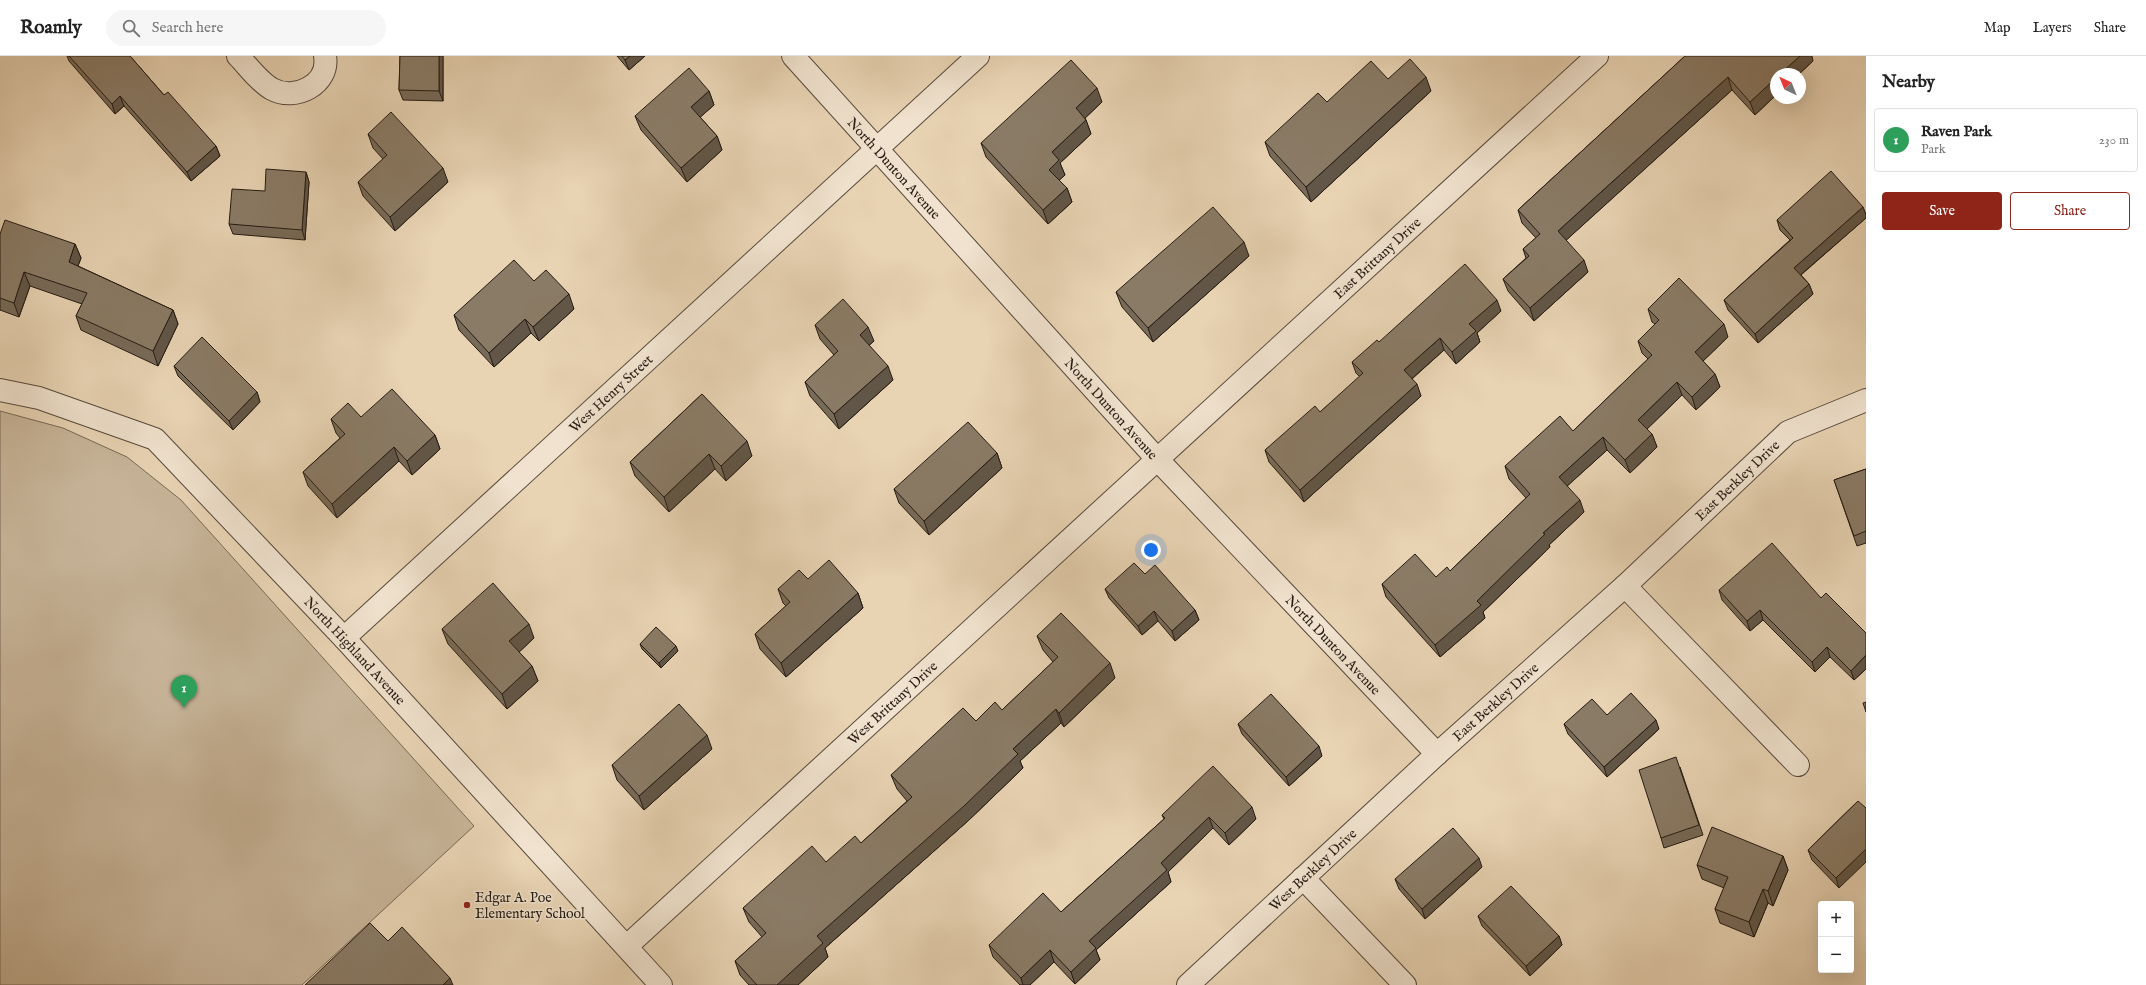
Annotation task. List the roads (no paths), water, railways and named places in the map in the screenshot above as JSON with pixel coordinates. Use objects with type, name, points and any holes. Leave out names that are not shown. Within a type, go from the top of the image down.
[{"type":"street","points":[[238,56],[271,89],[288,94],[303,92],[316,83],[326,64],[325,56]]},
{"type":"street","name":"North Dunton Avenue","points":[[793,56],[878,147],[1157,459],[1437,754]]},
{"type":"street","name":"West Henry Street","points":[[344,638],[978,56]]},
{"type":"street","name":"East Brittany Drive","points":[[1157,459],[1597,56]]},
{"type":"street","name":"North Highland Avenue","points":[[0,390],[39,398],[155,439],[344,638],[627,946],[661,985]]},
{"type":"street","name":"East Berkley Drive","points":[[1437,754],[1625,586],[1788,432],[1866,400]]},
{"type":"street","name":"West Brittany Drive","points":[[627,946],[1157,459]]},
{"type":"street","points":[[1625,586],[1798,765]]},
{"type":"street","name":"West Berkley Drive","points":[[1188,985],[1437,754]]},
{"type":"street","points":[[1303,878],[1405,985]]},
{"type":"place","name":"Raven Park","points":[[184,708]]},
{"type":"place","name":"Edgar A. Poe Elementary School","points":[[467,905]]}]
